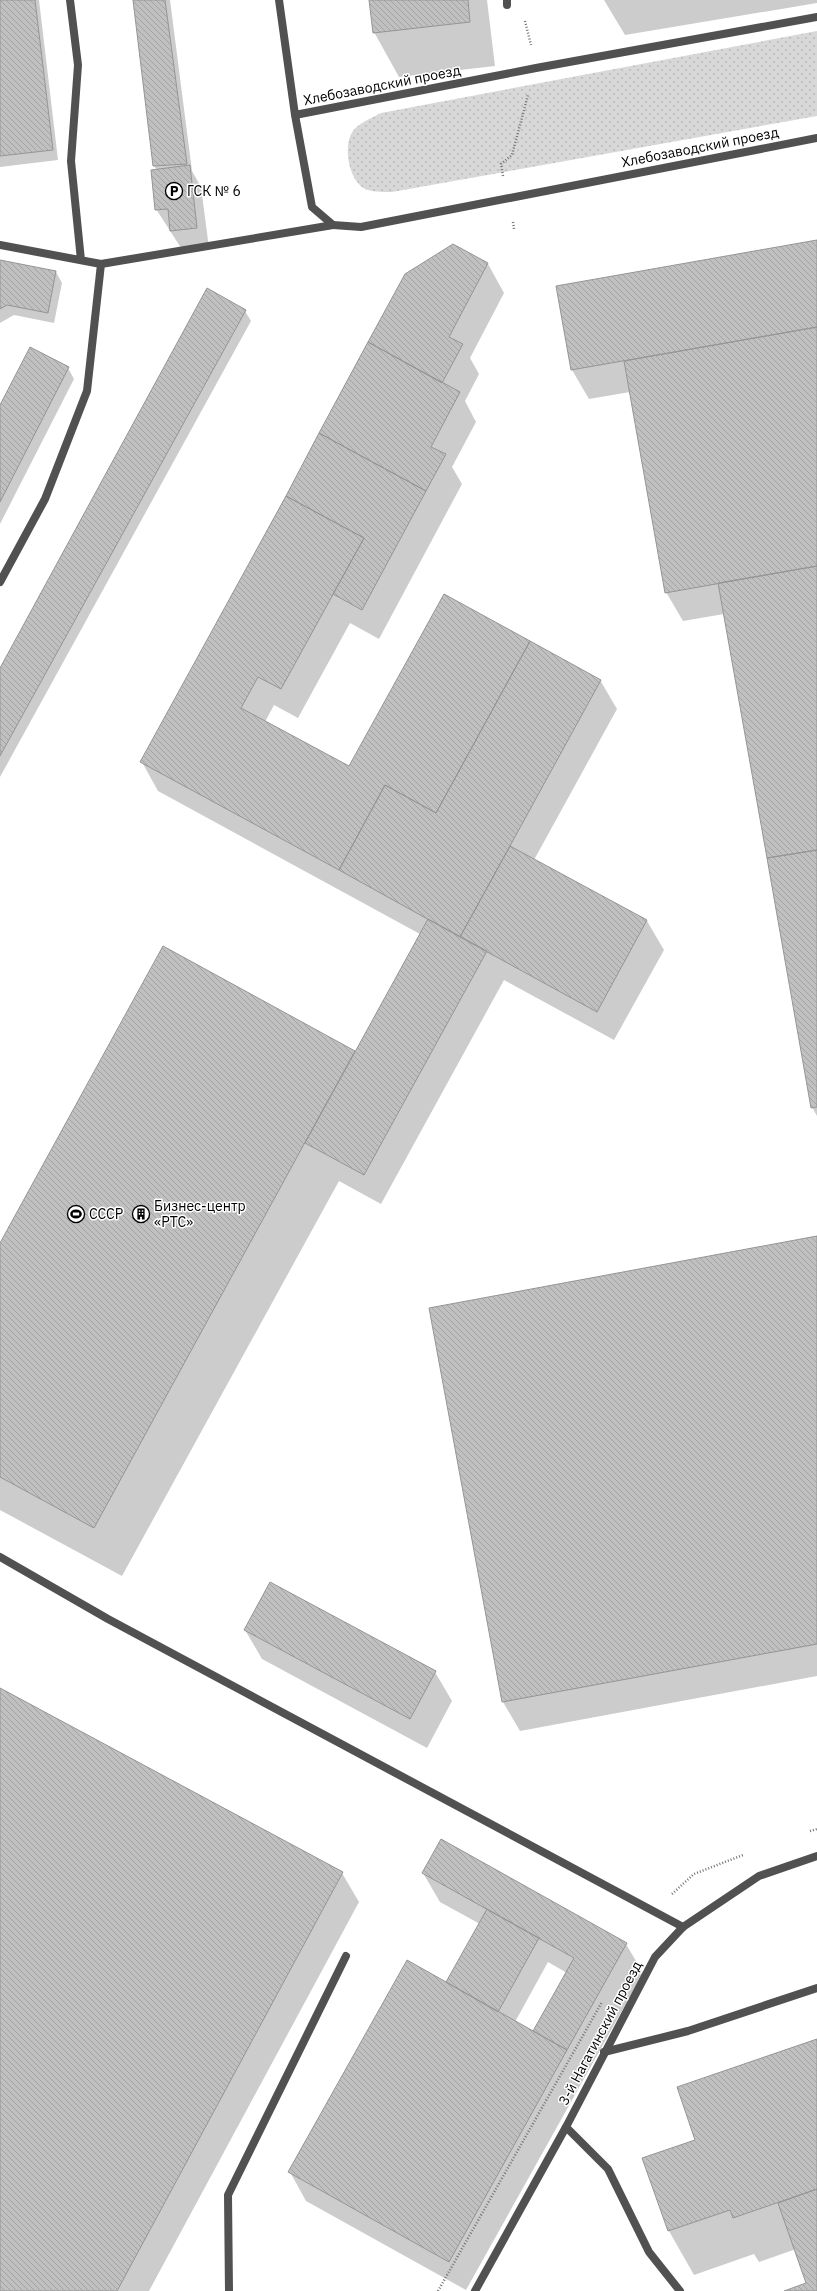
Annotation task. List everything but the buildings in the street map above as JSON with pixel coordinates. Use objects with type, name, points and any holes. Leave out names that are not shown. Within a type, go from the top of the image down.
[{"type":"street","points":[[70,0],[78,65],[72,160],[81,260]]},
{"type":"street","points":[[279,0],[295,115]]},
{"type":"street","name":"Хлебозаводский проезд","points":[[817,17],[536,68],[295,115],[312,207],[333,225],[361,227],[817,138]]},
{"type":"street","points":[[0,245],[100,264],[333,225]]},
{"type":"street","points":[[0,582],[45,499],[87,391],[100,264]]},
{"type":"street","points":[[0,1557],[108,1619],[683,1927]]},
{"type":"street","name":"3-й Нагатинский проезд","points":[[474,2291],[566,2127],[604,2052],[656,1957],[683,1927],[759,1876],[817,1856]]},
{"type":"street","points":[[229,2291],[228,2195],[346,1956]]},
{"type":"street","points":[[604,2052],[688,2031],[817,1988]]},
{"type":"street","points":[[566,2127],[608,2169],[649,2252],[680,2291]]},
{"type":"path","points":[[514,229],[501,164],[512,155],[536,68],[524,15]]},
{"type":"shaded area","points":[[817,31],[817,116],[392,192],[371,191],[361,186],[352,173],[349,164],[348,146],[353,131],[363,123],[381,113]]},
{"type":"place","name":"ГСК № 6","points":[[174,191]]},
{"type":"place","name":"СССР","points":[[76,1214]]},
{"type":"place","name":"Бизнес-центр «РТС»","points":[[141,1214]]}]
